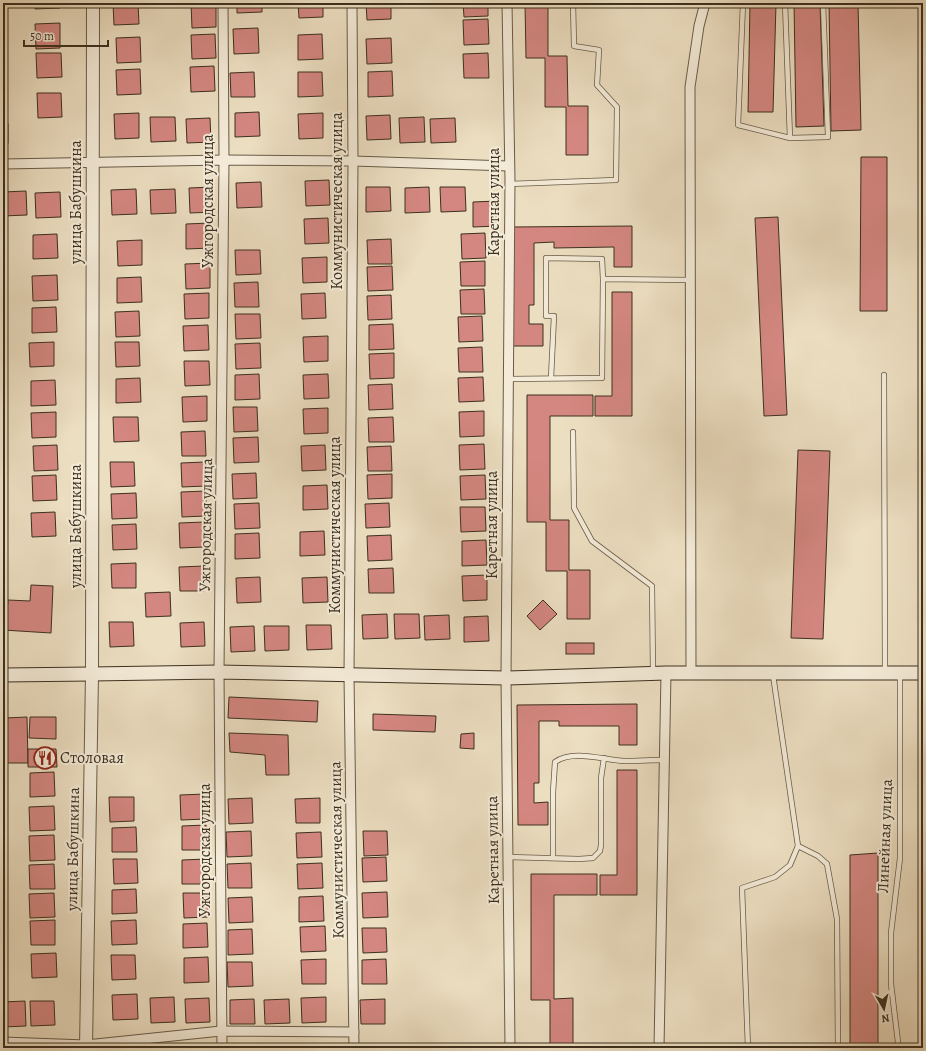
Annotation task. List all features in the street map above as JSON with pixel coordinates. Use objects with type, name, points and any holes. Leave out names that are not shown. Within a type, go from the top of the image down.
[{"type":"main road","points":[[3,674],[219,672],[506,678],[660,673],[923,673]]},
{"type":"street","name":"улица Бабушкина","points":[[86,1046],[92,674],[93,3]]},
{"type":"street","name":"Ужгородская улица","points":[[222,1048],[219,672],[224,160],[223,3]]},
{"type":"street","name":"Коммунистическая улица","points":[[352,3],[353,161],[349,675],[354,1048]]},
{"type":"street","name":"Каретная улица","points":[[506,3],[509,166],[506,678],[510,1048]]},
{"type":"street","points":[[691,674],[690,87],[699,26],[705,3]]},
{"type":"street","points":[[3,164],[92,161],[224,160],[353,161],[509,166]]},
{"type":"street","points":[[659,1048],[664,760],[660,673]]},
{"type":"street","points":[[3,1042],[86,1046],[221,1031],[354,1032]]},
{"type":"lane","points":[[509,184],[616,180],[617,107],[597,85],[599,50],[574,46],[574,3]]},
{"type":"lane","points":[[743,3],[738,125],[790,138],[828,137],[823,3]]},
{"type":"lane","points":[[785,3],[790,138]]},
{"type":"lane","points":[[508,379],[602,378],[602,258],[546,258],[546,316],[554,316],[551,378]]},
{"type":"lane","points":[[603,279],[690,280]]},
{"type":"lane","points":[[884,375],[885,673]]},
{"type":"lane","points":[[573,432],[574,508],[592,541],[652,586],[660,673]]},
{"type":"lane","points":[[748,1048],[742,888],[756,882],[775,877],[790,865],[798,846],[772,673]]},
{"type":"lane","name":"Линейная улица","points":[[898,1048],[891,984],[892,933],[900,858],[900,673]]},
{"type":"lane","points":[[553,858],[553,792],[555,762],[561,757],[569,756],[604,758],[623,761],[664,760]]},
{"type":"lane","points":[[508,857],[593,858],[600,851],[601,778],[604,758]]},
{"type":"lane","points":[[798,846],[818,856],[827,864],[837,919],[838,1048]]},
{"type":"building","points":[[35,3],[60,3],[60,8],[35,9]]},
{"type":"building","points":[[113,3],[138,3],[139,24],[114,25]]},
{"type":"building","points":[[191,3],[216,3],[216,27],[192,28]]},
{"type":"building","points":[[237,3],[262,3],[262,12],[237,13]]},
{"type":"building","points":[[298,3],[323,3],[323,17],[299,18]]},
{"type":"building","points":[[366,3],[391,3],[391,19],[367,20]]},
{"type":"building","points":[[463,3],[488,3],[488,16],[464,17]]},
{"type":"building","points":[[525,3],[548,3],[548,56],[567,56],[568,106],[588,106],[588,155],[566,155],[566,107],[545,107],[545,58],[526,58]]},
{"type":"building","points":[[750,3],[776,3],[773,112],[748,112]]},
{"type":"building","points":[[794,3],[820,3],[824,126],[796,127]]},
{"type":"building","points":[[829,3],[858,3],[861,130],[831,131]]},
{"type":"building","points":[[488,19],[489,44],[464,45],[463,20]]},
{"type":"building","points":[[60,23],[60,48],[36,49],[35,24]]},
{"type":"building","points":[[258,28],[259,53],[234,54],[233,29]]},
{"type":"building","points":[[215,34],[216,58],[192,59],[191,35]]},
{"type":"building","points":[[322,34],[323,59],[298,60],[298,35]]},
{"type":"building","points":[[140,37],[141,62],[117,63],[116,38]]},
{"type":"building","points":[[391,38],[392,63],[367,64],[366,39]]},
{"type":"building","points":[[36,53],[61,53],[62,77],[37,78]]},
{"type":"building","points":[[488,53],[489,78],[464,78],[463,54]]},
{"type":"building","points":[[214,66],[215,91],[191,92],[190,67]]},
{"type":"building","points":[[140,69],[141,94],[117,95],[116,70]]},
{"type":"building","points":[[392,71],[393,96],[368,97],[368,72]]},
{"type":"building","points":[[254,72],[255,97],[231,97],[230,73]]},
{"type":"building","points":[[298,72],[322,72],[323,96],[298,97]]},
{"type":"building","points":[[37,93],[61,93],[62,117],[38,118]]},
{"type":"building","points":[[259,112],[260,136],[235,137],[235,113]]},
{"type":"building","points":[[139,113],[139,138],[115,139],[114,114]]},
{"type":"building","points":[[323,113],[323,138],[299,139],[298,114]]},
{"type":"building","points":[[390,115],[391,139],[367,140],[366,116]]},
{"type":"building","points":[[150,117],[175,117],[176,141],[151,142]]},
{"type":"building","points":[[424,117],[425,142],[400,143],[399,118]]},
{"type":"building","points":[[210,118],[211,142],[187,143],[186,119]]},
{"type":"building","points":[[455,118],[456,142],[431,143],[430,119]]},
{"type":"building","points":[[3,124],[8,124],[8,143],[3,143]]},
{"type":"building","points":[[861,157],[887,157],[887,311],[860,311]]},
{"type":"building","points":[[329,180],[330,205],[306,206],[305,181]]},
{"type":"building","points":[[261,182],[262,207],[237,208],[236,183]]},
{"type":"building","points":[[213,187],[214,212],[190,213],[189,188]]},
{"type":"building","points":[[366,187],[390,187],[391,211],[366,212]]},
{"type":"building","points":[[429,187],[430,212],[405,213],[405,188]]},
{"type":"building","points":[[440,187],[465,187],[466,211],[441,212]]},
{"type":"building","points":[[136,189],[137,214],[112,215],[111,190]]},
{"type":"building","points":[[175,189],[176,213],[151,214],[150,190]]},
{"type":"building","points":[[26,191],[27,215],[3,216],[3,192]]},
{"type":"building","points":[[60,192],[61,217],[36,218],[35,193]]},
{"type":"building","points":[[497,201],[498,226],[473,227],[473,202]]},
{"type":"building","points":[[778,217],[787,415],[764,416],[755,218]]},
{"type":"building","points":[[328,218],[329,243],[305,244],[304,219]]},
{"type":"building","points":[[210,223],[211,248],[186,249],[186,224]]},
{"type":"building","points":[[632,226],[632,267],[614,267],[614,247],[554,248],[554,242],[534,243],[534,305],[529,305],[529,324],[543,324],[543,346],[513,346],[512,227]]},
{"type":"building","points":[[485,233],[486,258],[462,259],[461,234]]},
{"type":"building","points":[[57,234],[58,258],[33,259],[33,235]]},
{"type":"building","points":[[391,239],[392,264],[368,264],[367,240]]},
{"type":"building","points":[[142,240],[142,265],[118,266],[117,241]]},
{"type":"building","points":[[235,250],[260,250],[261,274],[236,275]]},
{"type":"building","points":[[327,257],[327,282],[303,283],[302,258]]},
{"type":"building","points":[[485,261],[485,286],[461,286],[460,262]]},
{"type":"building","points":[[210,263],[210,288],[186,289],[185,264]]},
{"type":"building","points":[[392,266],[393,290],[368,291],[367,267]]},
{"type":"building","points":[[57,275],[58,300],[33,301],[32,276]]},
{"type":"building","points":[[141,277],[142,302],[117,303],[117,278]]},
{"type":"building","points":[[258,282],[259,307],[235,307],[234,283]]},
{"type":"building","points":[[484,289],[485,314],[461,314],[460,290]]},
{"type":"building","points":[[612,292],[632,292],[632,416],[595,416],[595,396],[612,396]]},
{"type":"building","points":[[209,293],[209,318],[185,319],[184,294]]},
{"type":"building","points":[[325,293],[326,318],[302,319],[301,294]]},
{"type":"building","points":[[391,295],[392,319],[368,320],[367,296]]},
{"type":"building","points":[[56,307],[57,332],[32,333],[32,308]]},
{"type":"building","points":[[139,311],[140,336],[116,337],[115,312]]},
{"type":"building","points":[[235,314],[260,314],[261,338],[236,339]]},
{"type":"building","points":[[482,316],[483,341],[459,342],[458,317]]},
{"type":"building","points":[[393,324],[394,349],[369,350],[369,325]]},
{"type":"building","points":[[208,325],[209,350],[184,351],[183,326]]},
{"type":"building","points":[[328,336],[328,361],[304,362],[303,337]]},
{"type":"building","points":[[54,342],[54,366],[30,367],[29,343]]},
{"type":"building","points":[[115,342],[139,342],[140,366],[116,367]]},
{"type":"building","points":[[260,343],[261,368],[236,369],[235,344]]},
{"type":"building","points":[[482,347],[483,372],[459,372],[458,348]]},
{"type":"building","points":[[394,353],[394,378],[370,379],[369,354]]},
{"type":"building","points":[[184,361],[209,361],[210,385],[185,386]]},
{"type":"building","points":[[259,374],[260,399],[235,400],[235,375]]},
{"type":"building","points":[[328,374],[329,398],[304,399],[303,375]]},
{"type":"building","points":[[483,377],[484,401],[459,402],[458,378]]},
{"type":"building","points":[[140,378],[141,402],[116,403],[116,379]]},
{"type":"building","points":[[55,380],[56,405],[31,406],[31,381]]},
{"type":"building","points":[[392,384],[393,409],[369,410],[368,385]]},
{"type":"building","points":[[527,395],[593,395],[593,416],[550,416],[550,520],[569,520],[569,570],[590,570],[590,619],[567,619],[567,571],[546,571],[546,522],[527,522]]},
{"type":"building","points":[[207,396],[207,421],[183,422],[182,397]]},
{"type":"building","points":[[233,407],[257,407],[258,431],[234,432]]},
{"type":"building","points":[[328,408],[328,433],[304,434],[303,409]]},
{"type":"building","points":[[484,411],[484,436],[460,437],[459,412]]},
{"type":"building","points":[[56,412],[56,437],[32,438],[31,413]]},
{"type":"building","points":[[113,417],[138,417],[139,441],[114,442]]},
{"type":"building","points":[[393,417],[394,442],[369,442],[368,418]]},
{"type":"building","points":[[205,431],[206,456],[182,456],[181,432]]},
{"type":"building","points":[[258,437],[259,462],[234,463],[233,438]]},
{"type":"building","points":[[484,444],[485,469],[460,470],[459,445]]},
{"type":"building","points":[[57,445],[58,470],[34,471],[33,446]]},
{"type":"building","points":[[325,445],[326,470],[302,471],[301,446]]},
{"type":"building","points":[[391,446],[392,471],[368,471],[367,447]]},
{"type":"building","points":[[798,450],[830,451],[823,639],[791,638]]},
{"type":"building","points":[[110,462],[134,462],[135,486],[111,487]]},
{"type":"building","points":[[205,462],[206,486],[182,487],[181,463]]},
{"type":"building","points":[[256,473],[257,498],[233,499],[232,474]]},
{"type":"building","points":[[392,474],[392,498],[368,499],[367,475]]},
{"type":"building","points":[[56,475],[57,500],[33,501],[32,476]]},
{"type":"building","points":[[485,475],[486,499],[461,500],[460,476]]},
{"type":"building","points":[[327,485],[328,509],[303,510],[303,486]]},
{"type":"building","points":[[206,491],[206,516],[182,517],[181,492]]},
{"type":"building","points":[[136,493],[137,518],[112,519],[111,494]]},
{"type":"building","points":[[259,503],[260,528],[235,529],[234,504]]},
{"type":"building","points":[[389,503],[390,527],[366,528],[365,504]]},
{"type":"building","points":[[460,507],[485,507],[486,531],[461,532]]},
{"type":"building","points":[[55,512],[56,536],[32,537],[31,513]]},
{"type":"building","points":[[204,522],[204,547],[180,548],[179,523]]},
{"type":"building","points":[[136,524],[137,549],[113,550],[112,525]]},
{"type":"building","points":[[324,531],[325,555],[300,556],[300,532]]},
{"type":"building","points":[[259,533],[260,558],[235,559],[235,534]]},
{"type":"building","points":[[391,535],[392,560],[368,561],[367,536]]},
{"type":"building","points":[[486,540],[487,565],[462,566],[462,541]]},
{"type":"building","points":[[136,563],[136,588],[112,588],[111,564]]},
{"type":"building","points":[[204,566],[204,591],[180,591],[179,567]]},
{"type":"building","points":[[393,568],[394,593],[369,593],[368,569]]},
{"type":"building","points":[[487,575],[487,600],[463,601],[462,576]]},
{"type":"building","points":[[260,577],[261,602],[237,603],[236,578]]},
{"type":"building","points":[[327,577],[328,602],[303,603],[302,578]]},
{"type":"building","points":[[31,585],[53,586],[51,633],[3,630],[3,611],[7,611],[8,600],[30,601]]},
{"type":"building","points":[[170,592],[171,616],[146,617],[145,593]]},
{"type":"building","points":[[543,600],[557,614],[540,630],[527,616]]},
{"type":"building","points":[[387,614],[388,638],[363,639],[362,615]]},
{"type":"building","points":[[394,614],[419,614],[420,638],[395,639]]},
{"type":"building","points":[[449,615],[450,639],[425,640],[424,616]]},
{"type":"building","points":[[488,616],[489,641],[464,642],[464,617]]},
{"type":"building","points":[[109,622],[133,622],[134,646],[110,647]]},
{"type":"building","points":[[204,622],[205,646],[181,647],[180,623]]},
{"type":"building","points":[[306,625],[331,625],[332,649],[307,650]]},
{"type":"building","points":[[254,626],[255,651],[231,652],[230,627]]},
{"type":"building","points":[[264,626],[289,626],[289,650],[265,651]]},
{"type":"building","points":[[566,643],[594,643],[594,654],[566,654]]},
{"type":"building","points":[[229,697],[318,701],[317,722],[228,718]]},
{"type":"building","points":[[637,704],[637,745],[619,745],[619,726],[559,726],[559,721],[539,721],[539,783],[534,783],[534,803],[548,802],[548,825],[518,825],[517,705]]},
{"type":"building","points":[[373,714],[436,716],[435,732],[373,730]]},
{"type":"building","points":[[27,717],[28,763],[6,763],[5,718]]},
{"type":"building","points":[[30,717],[56,717],[56,739],[29,738]]},
{"type":"building","points":[[229,733],[288,735],[289,775],[266,775],[265,755],[230,752]]},
{"type":"building","points":[[474,733],[474,749],[460,748],[461,734]]},
{"type":"building","points":[[28,749],[56,749],[57,767],[28,767]]},
{"type":"building","points":[[617,770],[637,770],[637,895],[600,895],[600,875],[617,875]]},
{"type":"building","points":[[54,772],[55,796],[30,797],[30,773]]},
{"type":"building","points":[[205,794],[206,819],[181,820],[180,795]]},
{"type":"building","points":[[109,797],[134,797],[134,821],[110,822]]},
{"type":"building","points":[[252,798],[253,823],[229,824],[228,799]]},
{"type":"building","points":[[320,798],[320,823],[296,823],[295,799]]},
{"type":"building","points":[[54,806],[55,830],[30,831],[29,807]]},
{"type":"building","points":[[206,825],[207,850],[182,850],[182,826]]},
{"type":"building","points":[[136,827],[137,852],[112,852],[112,828]]},
{"type":"building","points":[[251,831],[252,856],[227,857],[226,832]]},
{"type":"building","points":[[363,831],[387,831],[388,855],[364,856]]},
{"type":"building","points":[[321,832],[322,857],[297,858],[296,833]]},
{"type":"building","points":[[54,835],[55,860],[30,861],[29,836]]},
{"type":"building","points":[[878,853],[878,1048],[850,1048],[850,855]]},
{"type":"building","points":[[386,857],[387,881],[363,882],[362,858]]},
{"type":"building","points":[[113,859],[137,859],[138,883],[114,884]]},
{"type":"building","points":[[206,859],[207,884],[182,884],[182,860]]},
{"type":"building","points":[[251,863],[252,888],[228,888],[227,864]]},
{"type":"building","points":[[322,863],[323,888],[298,889],[297,864]]},
{"type":"building","points":[[54,864],[55,889],[30,889],[29,865]]},
{"type":"building","points":[[531,874],[597,874],[597,895],[554,895],[554,999],[573,998],[573,1048],[550,1048],[550,1000],[531,1000]]},
{"type":"building","points":[[136,889],[137,913],[112,914],[112,890]]},
{"type":"building","points":[[387,892],[388,917],[363,918],[362,893]]},
{"type":"building","points":[[54,893],[55,917],[30,918],[29,894]]},
{"type":"building","points":[[183,893],[208,893],[208,917],[184,918]]},
{"type":"building","points":[[323,896],[324,921],[299,922],[299,897]]},
{"type":"building","points":[[252,897],[253,922],[229,923],[228,898]]},
{"type":"building","points":[[55,920],[55,945],[31,945],[30,921]]},
{"type":"building","points":[[136,920],[137,944],[112,945],[111,921]]},
{"type":"building","points":[[207,923],[208,947],[183,948],[183,924]]},
{"type":"building","points":[[325,926],[326,951],[301,952],[300,927]]},
{"type":"building","points":[[362,928],[386,928],[387,952],[363,953]]},
{"type":"building","points":[[252,929],[253,954],[228,955],[228,930]]},
{"type":"building","points":[[56,953],[57,977],[32,978],[31,954]]},
{"type":"building","points":[[111,955],[135,955],[136,979],[112,980]]},
{"type":"building","points":[[208,957],[209,982],[184,983],[184,958]]},
{"type":"building","points":[[326,959],[326,984],[302,984],[301,960]]},
{"type":"building","points":[[386,959],[387,984],[362,984],[362,960]]},
{"type":"building","points":[[227,962],[252,962],[253,986],[228,987]]},
{"type":"building","points":[[137,994],[138,1019],[113,1020],[112,995]]},
{"type":"building","points":[[174,997],[175,1022],[151,1023],[150,998]]},
{"type":"building","points":[[326,997],[326,1022],[302,1023],[301,998]]},
{"type":"building","points":[[209,998],[210,1022],[186,1023],[185,999]]},
{"type":"building","points":[[254,999],[255,1024],[230,1024],[230,1000]]},
{"type":"building","points":[[289,999],[290,1023],[265,1024],[264,1000]]},
{"type":"building","points":[[385,999],[385,1024],[361,1024],[360,1000]]},
{"type":"building","points":[[25,1001],[26,1026],[3,1027],[3,1002]]},
{"type":"building","points":[[30,1001],[54,1001],[55,1025],[31,1026]]},
{"type":"place","name":"Столовая","points":[[45,758]]}]
